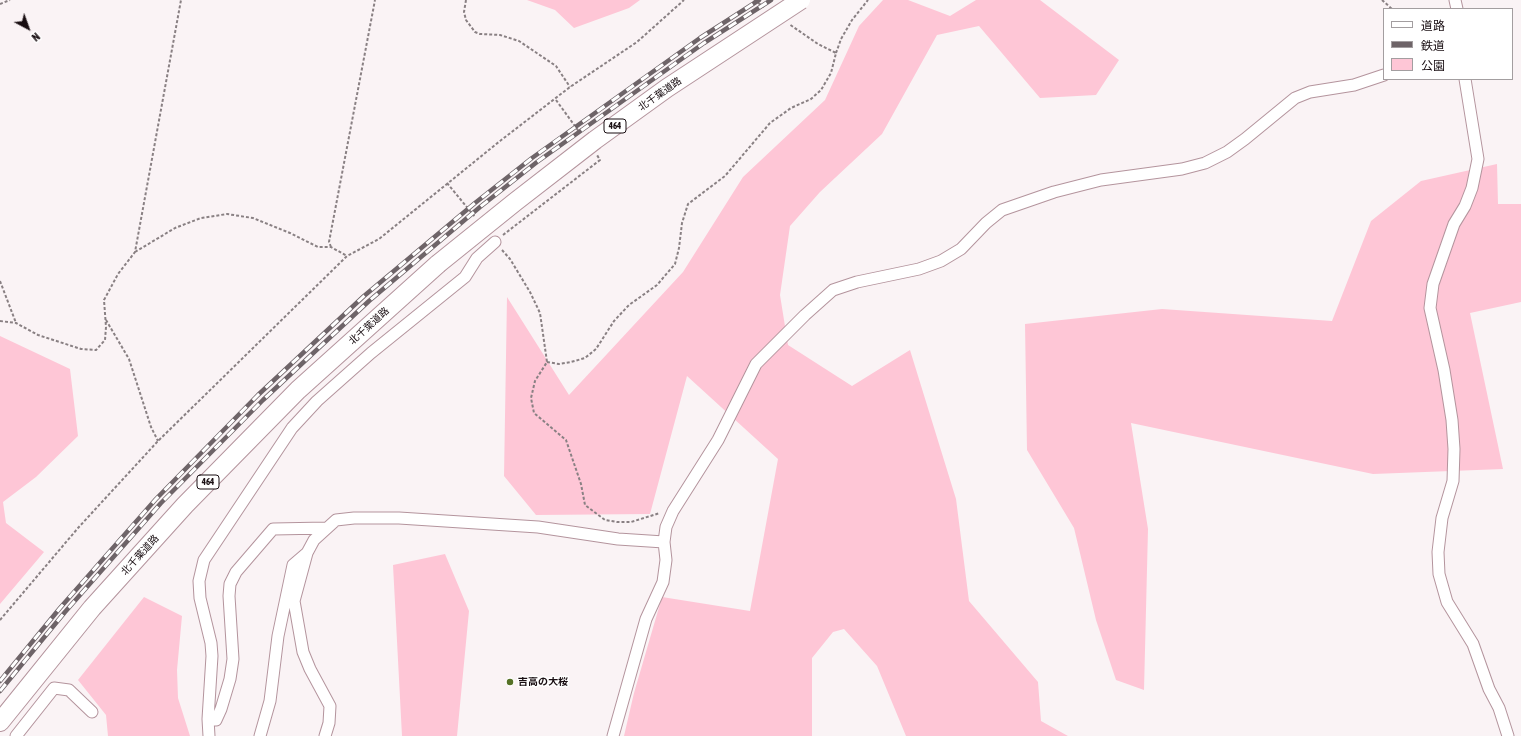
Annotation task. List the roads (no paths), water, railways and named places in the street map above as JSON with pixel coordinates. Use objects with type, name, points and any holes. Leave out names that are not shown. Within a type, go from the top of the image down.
[{"type":"highway","name":"北千葉道路","points":[[0,722],[92,608],[237,451],[298,390],[438,264],[514,202],[595,140],[667,88],[801,0]]},
{"type":"street","points":[[613,736],[646,619],[663,582],[666,560],[664,542],[666,527],[676,504],[718,440],[756,364],[805,315],[833,290],[857,282],[919,270],[941,261],[961,249],[986,223],[1002,210],[1035,198],[1101,180],[1182,169],[1205,163],[1239,144],[1294,98],[1310,92],[1354,85],[1383,75]]},
{"type":"street","points":[[1465,80],[1478,159],[1472,188],[1465,206],[1454,224],[1433,284],[1430,308],[1444,370],[1452,420],[1454,449],[1453,481],[1442,518],[1438,552],[1440,574],[1447,602],[1473,644],[1489,689],[1499,708],[1508,736]]},
{"type":"street","points":[[209,736],[208,719],[212,656],[211,642],[200,598],[199,581],[204,560],[292,428],[317,401],[371,353],[465,277],[477,258],[494,242]]},
{"type":"street","points":[[326,736],[329,723],[330,706],[310,669],[303,652],[294,601],[307,552],[314,540],[336,520],[354,518],[399,518],[538,527],[618,539],[664,542]]},
{"type":"street","points":[[208,719],[216,720],[230,680],[233,659],[229,596],[230,584],[236,572],[273,529],[326,528]]},
{"type":"street","points":[[260,736],[270,700],[278,636],[293,565],[307,552]]},
{"type":"street","points":[[16,736],[54,688],[69,690],[92,712]]},
{"type":"railway","points":[[0,681],[60,608],[156,499],[258,395],[364,296],[475,203],[532,158],[700,38],[759,0]]},
{"type":"railway","points":[[0,691],[65,612],[161,503],[263,400],[369,301],[480,207],[537,162],[704,43],[771,0]]},
{"type":"place","name":"吉高の大桜","points":[[510,682]]}]
